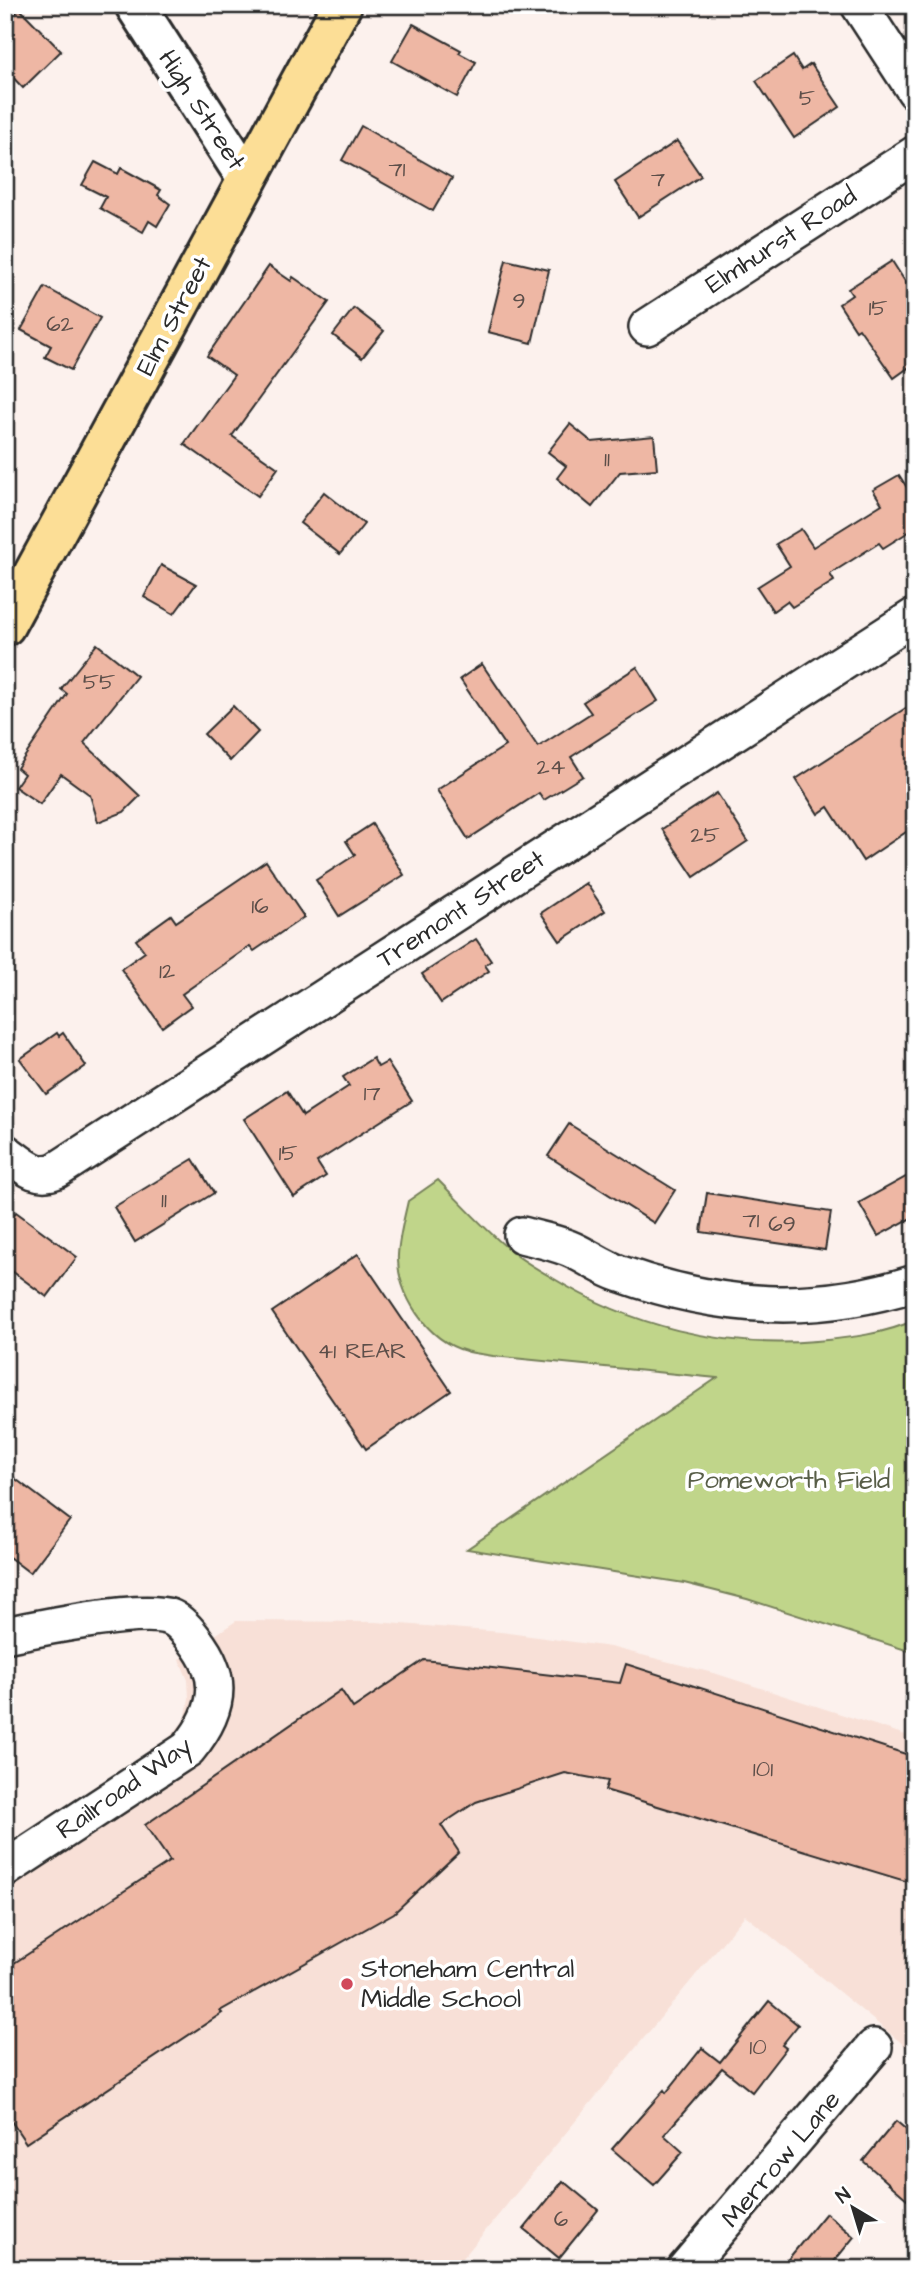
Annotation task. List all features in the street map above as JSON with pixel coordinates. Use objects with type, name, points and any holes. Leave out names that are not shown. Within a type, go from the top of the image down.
[{"type":"main road","name":"Elm Street","points":[[5,626],[342,5]]},
{"type":"street","name":"High Street","points":[[135,5],[247,179]]},
{"type":"street","points":[[859,5],[915,91]]},
{"type":"street","name":"Elmhurst Road","points":[[647,327],[915,154]]},
{"type":"street","name":"Tremont Street","points":[[5,1152],[36,1173],[45,1174],[57,1170],[915,616]]},
{"type":"street","points":[[522,1236],[566,1247],[620,1274],[669,1290],[711,1299],[813,1304],[860,1298],[915,1283]]},
{"type":"street","name":"Railroad Way","points":[[5,1635],[128,1616],[173,1618],[194,1639],[208,1660],[213,1672],[215,1694],[204,1728],[188,1749],[5,1869]]},
{"type":"street","name":"Merrow Lane","points":[[685,2269],[874,2048]]},
{"type":"shaded area","name":"Stoneham Central Middle School","points":[[236,1621],[376,1622],[501,1632],[610,1647],[717,1674],[915,1738],[915,2054],[745,1915],[454,2269],[5,2269],[5,1848],[156,1749],[170,1737],[186,1715],[189,1698],[188,1680],[179,1659]]},
{"type":"green space","name":"Pomeworth Field","points":[[438,1180],[492,1234],[525,1262],[581,1294],[645,1321],[712,1337],[781,1343],[867,1335],[915,1320],[915,1653],[747,1599],[684,1583],[467,1549],[717,1378],[493,1356],[466,1351],[439,1337],[427,1327],[409,1300],[402,1285],[398,1255],[408,1201]]},
{"type":"building","points":[[20,9],[61,51],[23,88],[5,69],[5,23]]},
{"type":"building","points":[[413,24],[461,50],[459,53],[476,62],[457,97],[392,61]]},
{"type":"building","points":[[793,56],[802,70],[811,64],[840,107],[794,138],[756,81]]},
{"type":"building","points":[[361,126],[452,178],[433,211],[342,160]]},
{"type":"building","points":[[677,141],[701,176],[638,217],[615,182]]},
{"type":"building","points":[[95,162],[118,174],[121,168],[161,190],[158,195],[170,204],[157,226],[149,221],[143,232],[100,208],[106,197],[82,185]]},
{"type":"building","points":[[506,260],[549,270],[532,343],[488,332]]},
{"type":"building","points":[[892,261],[915,297],[915,363],[894,378],[839,304],[852,295],[848,289]]},
{"type":"building","points":[[269,266],[291,281],[293,277],[329,302],[232,436],[278,468],[258,496],[184,444],[234,375],[207,356]]},
{"type":"building","points":[[45,287],[100,318],[71,370],[45,357],[51,346],[21,330]]},
{"type":"building","points":[[354,308],[384,331],[362,358],[333,335]]},
{"type":"building","points":[[570,424],[592,442],[654,436],[657,469],[620,472],[592,507],[557,478],[566,466],[548,452]]},
{"type":"building","points":[[899,475],[915,500],[915,528],[883,548],[879,543],[830,574],[834,581],[792,607],[787,601],[773,611],[757,587],[790,566],[776,544],[801,529],[813,547],[882,504],[873,490]]},
{"type":"building","points":[[324,492],[364,524],[340,554],[300,523]]},
{"type":"building","points":[[161,565],[196,584],[174,614],[144,597]]},
{"type":"building","points":[[97,644],[137,676],[84,743],[140,796],[124,812],[98,822],[90,795],[61,774],[40,804],[15,787],[24,774],[17,768],[67,694],[61,689]]},
{"type":"building","points":[[482,664],[538,747],[591,713],[583,702],[637,667],[658,701],[571,757],[583,776],[544,800],[539,793],[468,839],[437,790],[505,746],[460,679]]},
{"type":"building","points":[[915,702],[915,826],[863,861],[828,807],[818,814],[796,779]]},
{"type":"building","points":[[233,706],[258,732],[230,761],[204,734]]},
{"type":"building","points":[[717,793],[748,841],[694,877],[662,829]]},
{"type":"building","points":[[372,824],[404,875],[339,916],[316,880],[355,855],[346,841]]},
{"type":"building","points":[[266,861],[304,917],[254,951],[250,946],[182,994],[191,1006],[162,1027],[121,969],[145,952],[136,940],[171,915],[176,922]]},
{"type":"building","points":[[586,883],[605,911],[560,941],[541,913]]},
{"type":"building","points":[[476,939],[491,961],[485,965],[489,971],[441,1003],[422,974]]},
{"type":"building","points":[[57,1033],[59,1036],[63,1033],[86,1066],[46,1094],[20,1059]]},
{"type":"building","points":[[373,1058],[378,1067],[387,1062],[412,1101],[317,1162],[326,1176],[294,1197],[244,1119],[287,1091],[303,1116],[349,1086],[343,1077]]},
{"type":"building","points":[[569,1124],[675,1190],[654,1223],[548,1156]]},
{"type":"building","points":[[193,1159],[214,1193],[135,1242],[114,1207]]},
{"type":"building","points":[[915,1172],[915,1216],[878,1236],[859,1203]]},
{"type":"building","points":[[707,1193],[831,1212],[825,1250],[701,1232]]},
{"type":"building","points":[[16,1212],[77,1257],[47,1297],[5,1266],[5,1227]]},
{"type":"building","points":[[358,1254],[451,1391],[366,1449],[272,1312]]},
{"type":"building","points":[[5,1471],[70,1520],[30,1573],[5,1554]]},
{"type":"building","points":[[424,1660],[620,1683],[626,1664],[915,1757],[915,1884],[605,1790],[608,1781],[565,1773],[476,1802],[441,1825],[459,1852],[394,1913],[220,2011],[222,2013],[26,2143],[5,2112],[5,1969],[170,1861],[145,1825],[341,1690],[353,1708]]},
{"type":"building","points":[[769,2001],[798,2025],[782,2045],[786,2048],[752,2092],[722,2068],[664,2135],[683,2152],[654,2185],[612,2149],[664,2090],[666,2093],[702,2048],[720,2062]]},
{"type":"building","points":[[896,2121],[915,2137],[915,2206],[863,2161]]},
{"type":"building","points":[[563,2181],[598,2210],[559,2258],[524,2229]]},
{"type":"building","points":[[826,2213],[854,2237],[828,2269],[780,2269]]},
{"type":"place","name":"Stoneham Central Middle School","points":[[347,1984]]}]
